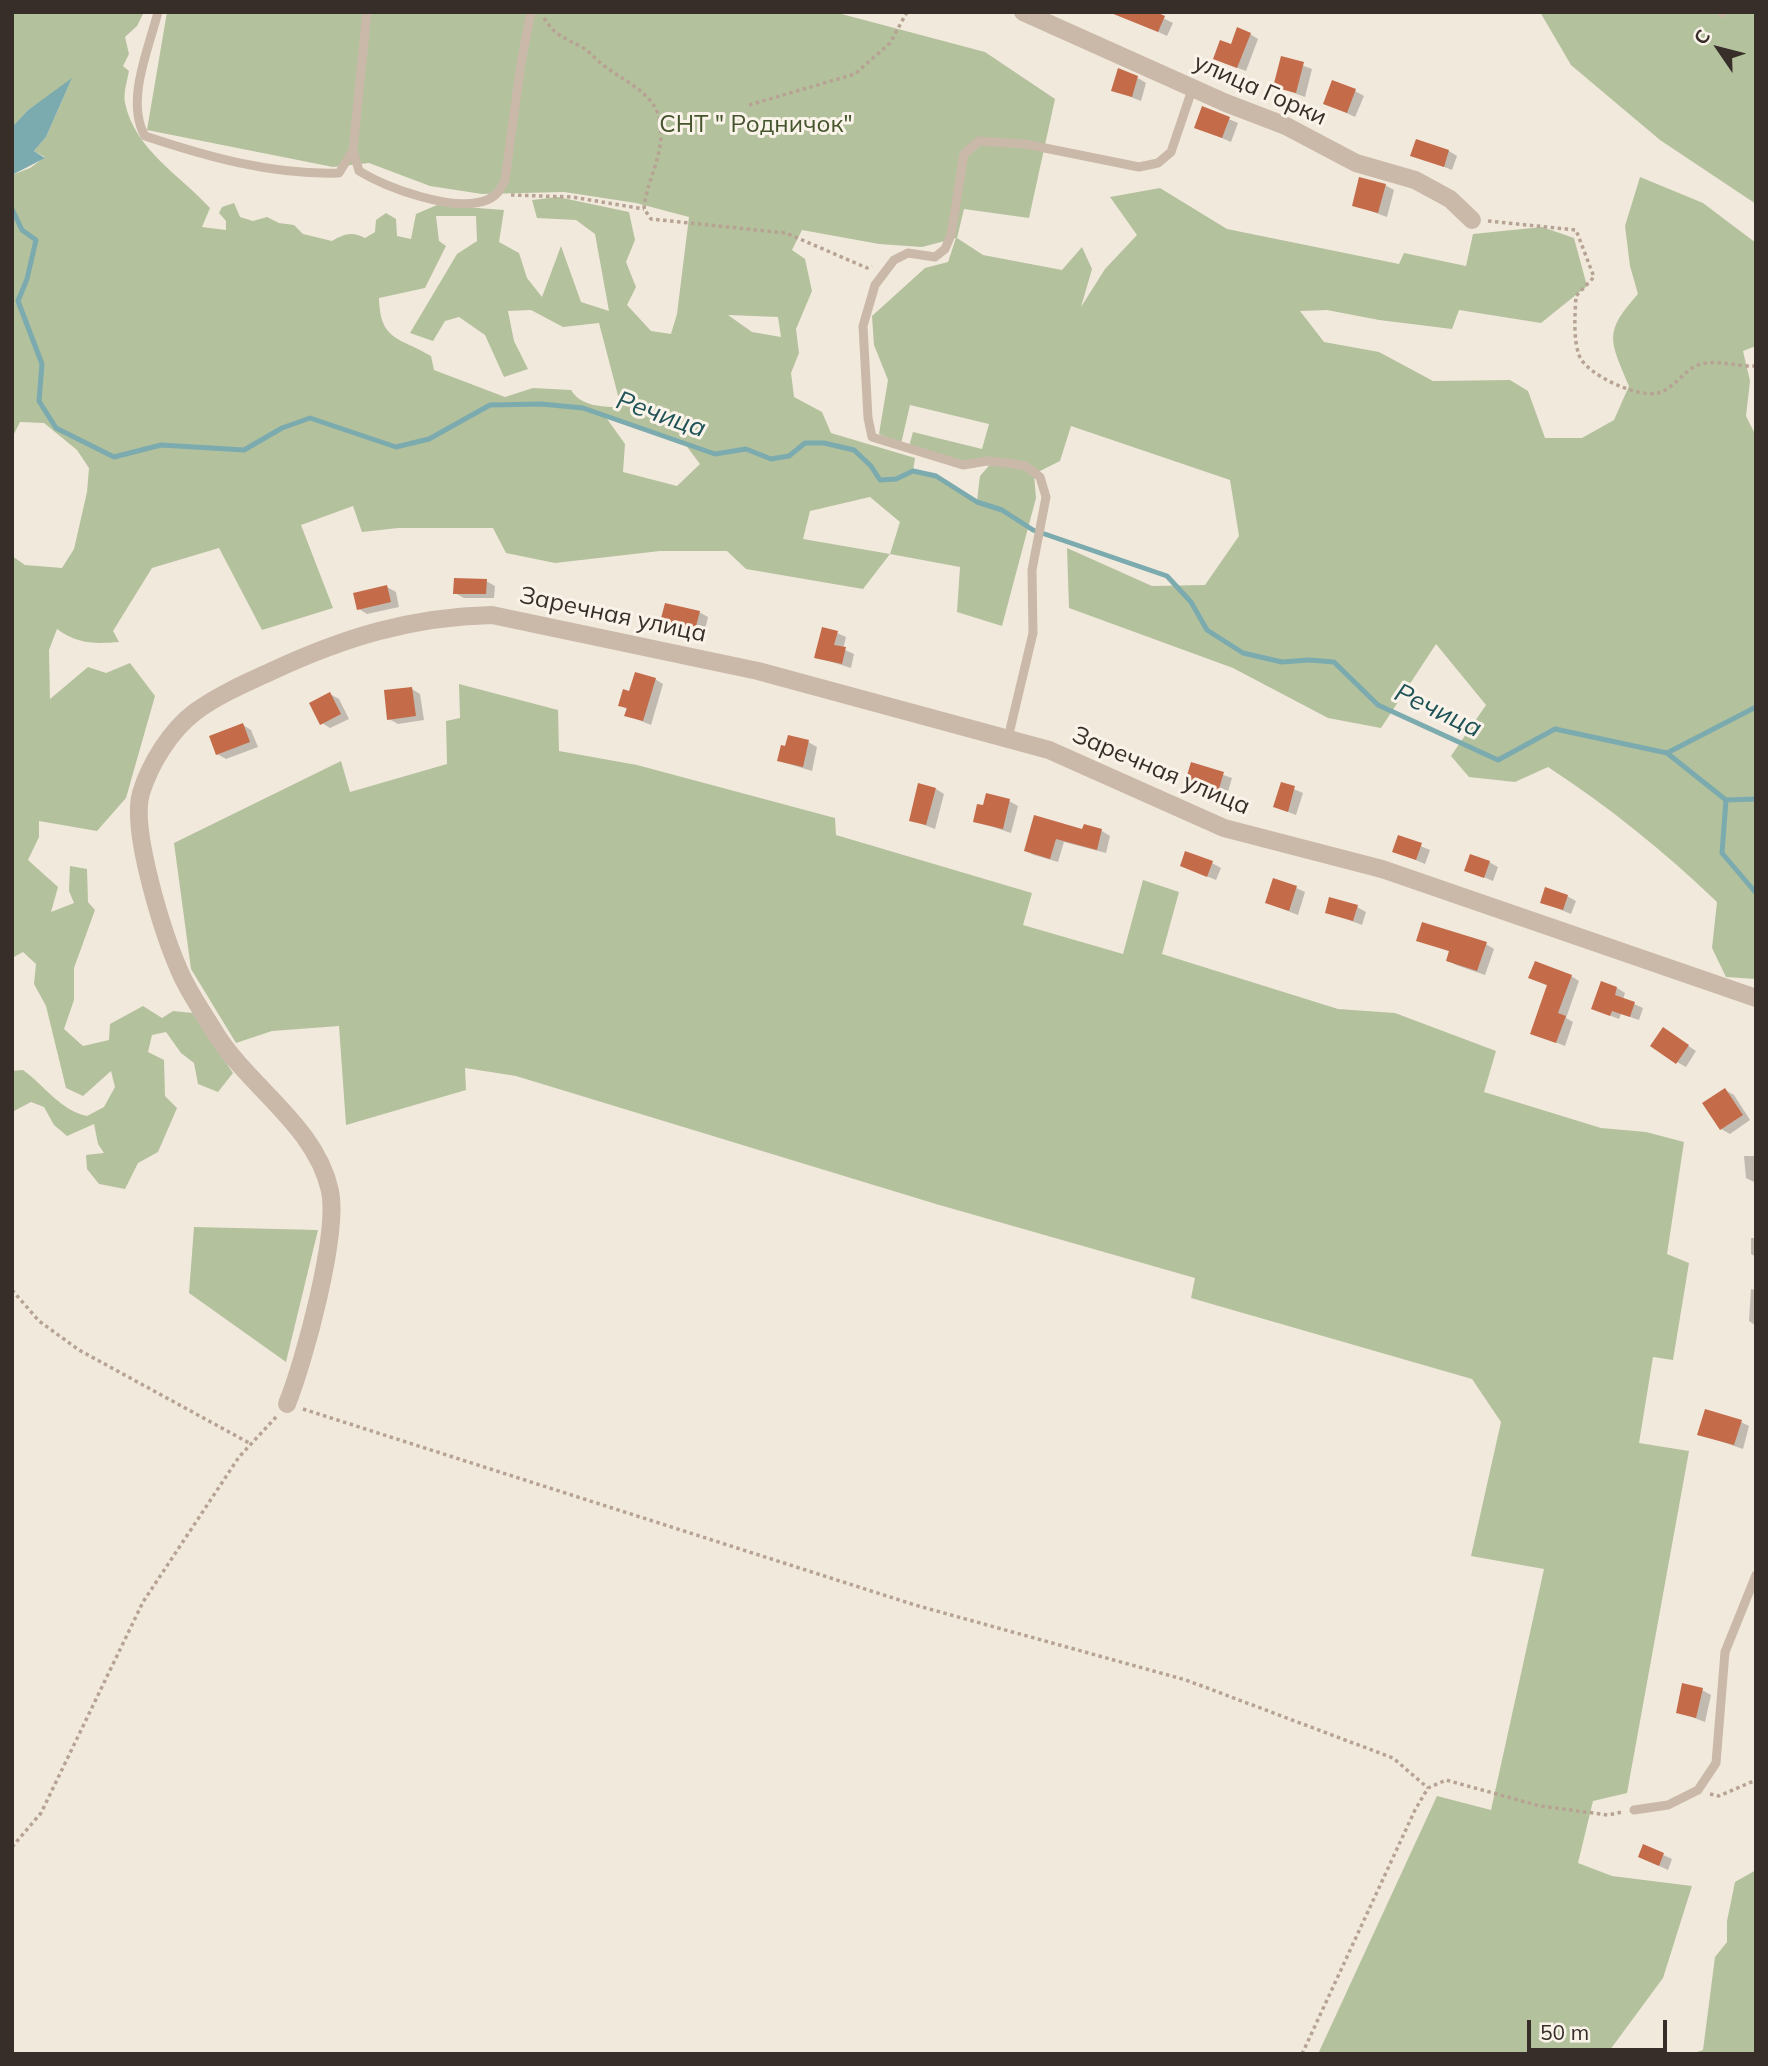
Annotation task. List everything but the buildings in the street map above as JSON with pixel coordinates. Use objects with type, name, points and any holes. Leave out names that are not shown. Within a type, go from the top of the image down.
[{"type":"street","name":"улица Горки","points":[[1023,12],[1193,88],[1286,126],[1356,163],[1415,180],[1450,199],[1472,219]]},
{"type":"street","name":"Заречная улица","points":[[287,1404],[297,1379],[328,1247],[330,1192],[312,1149],[283,1110],[245,1074],[217,1035],[180,973],[140,840],[140,795],[160,751],[194,713],[238,686],[315,651],[393,625],[449,616],[492,615],[758,671],[1008,738],[1049,750],[1224,828],[1382,869],[1756,998]]},
{"type":"lane","points":[[158,12],[139,84],[138,123],[145,136],[218,160],[314,174],[339,173],[353,150]]},
{"type":"lane","points":[[367,12],[353,150],[359,171],[382,185],[420,196],[457,202],[486,201],[499,193],[531,12]]},
{"type":"lane","points":[[1008,738],[1033,633],[1032,570],[1046,497],[1040,477],[1026,466],[986,461],[963,466],[873,437],[868,418],[863,326],[875,285],[894,260],[908,253],[934,257],[945,249],[964,154],[979,141],[1025,144],[1139,167],[1158,163],[1171,152],[1193,88]]},
{"type":"lane","points":[[1634,1810],[1668,1805],[1698,1790],[1716,1763],[1725,1652],[1756,1575]]},
{"type":"path","points":[[542,12],[558,37],[583,48],[647,95],[659,111],[661,137],[655,172],[646,189],[644,209],[651,219],[786,233],[867,268],[894,260]]},
{"type":"path","points":[[749,105],[855,74],[890,43],[907,12]]},
{"type":"path","points":[[502,185],[510,195],[572,197],[644,209]]},
{"type":"path","points":[[1472,219],[1576,230],[1594,277],[1576,296],[1579,357],[1593,372],[1638,394],[1659,393],[1678,382],[1691,368],[1707,363],[1756,366]]},
{"type":"path","points":[[12,1290],[39,1321],[79,1350],[251,1444]]},
{"type":"path","points":[[12,1847],[41,1813],[143,1602],[251,1444],[287,1404],[915,1605],[1186,1680],[1393,1758],[1428,1788]]},
{"type":"path","points":[[1302,2054],[1415,1810],[1428,1788],[1446,1780],[1540,1806],[1608,1815],[1634,1810]]},
{"type":"path","points":[[1698,1790],[1719,1796],[1756,1780]]},
{"type":"green space","name":"СНТ \" Родничок\"","points":[[12,12],[144,12],[137,26],[125,37],[129,54],[123,66],[129,71],[125,103],[130,120],[148,148],[210,208],[202,227],[226,230],[226,221],[219,213],[222,207],[234,203],[240,217],[253,221],[267,217],[279,223],[294,225],[303,234],[332,241],[348,234],[365,238],[375,232],[376,220],[386,213],[396,219],[397,236],[411,239],[416,214],[437,205],[504,210],[499,242],[519,253],[527,278],[542,297],[561,246],[581,302],[609,311],[595,234],[576,220],[537,218],[532,200],[558,197],[629,212],[635,240],[626,262],[636,287],[627,305],[651,331],[671,334],[677,314],[689,217],[636,203],[564,192],[482,194],[430,186],[369,163],[333,167],[147,130],[167,12],[834,12],[985,52],[1055,99],[1029,218],[964,209],[957,238],[983,255],[1062,270],[1082,247],[1092,269],[1081,307],[1105,269],[1137,235],[1110,197],[1160,188],[1227,229],[1399,264],[1404,253],[1466,266],[1473,234],[1542,227],[1574,238],[1587,286],[1541,323],[1459,310],[1452,329],[1327,310],[1300,311],[1324,342],[1379,352],[1433,381],[1510,380],[1528,391],[1545,438],[1582,438],[1614,420],[1629,386],[1617,358],[1613,337],[1619,318],[1638,294],[1630,266],[1625,226],[1640,177],[1703,203],[1756,243],[1756,346],[1743,351],[1750,381],[1746,416],[1756,436],[1756,979],[1726,977],[1712,948],[1717,902],[1636,830],[1571,782],[1548,767],[1515,782],[1469,777],[1451,756],[1486,705],[1436,644],[1381,728],[1328,718],[1233,668],[1069,608],[1067,548],[1152,586],[1205,585],[1239,536],[1230,480],[1071,426],[1060,461],[1034,474],[1036,498],[1002,626],[957,612],[960,567],[890,554],[863,589],[746,569],[727,551],[660,551],[555,563],[506,553],[493,528],[398,528],[362,532],[353,506],[301,525],[333,608],[262,630],[219,548],[152,568],[113,631],[119,642],[86,642],[57,629],[49,650],[50,699],[88,667],[106,673],[130,663],[155,696],[126,798],[97,831],[39,821],[39,837],[28,860],[58,887],[51,912],[74,903],[69,891],[70,866],[87,869],[88,902],[95,910],[74,968],[74,1000],[64,1029],[83,1046],[109,1040],[110,1024],[143,1006],[162,1018],[173,1011],[193,1013],[233,1073],[218,1092],[198,1084],[194,1063],[181,1053],[166,1032],[152,1035],[148,1052],[164,1060],[165,1096],[177,1108],[158,1152],[138,1163],[125,1189],[99,1184],[87,1169],[86,1155],[104,1153],[98,1144],[94,1124],[67,1136],[54,1125],[44,1107],[31,1102],[12,1112],[12,1071],[23,1070],[69,1109],[87,1116],[104,1107],[115,1087],[111,1071],[83,1096],[66,1088],[46,1006],[34,984],[36,964],[23,952],[12,958],[12,556],[25,565],[62,568],[74,549],[87,492],[89,468],[77,450],[44,423],[20,422],[12,438],[12,175],[30,168],[45,157],[34,151],[46,137],[71,80],[28,110],[12,127]],"holes":[[[436,216],[476,216],[477,241],[457,254],[410,333],[433,341],[445,321],[459,317],[485,335],[504,377],[528,369],[514,341],[508,311],[531,310],[563,327],[599,323],[621,407],[587,403],[575,396],[571,390],[533,388],[505,397],[434,370],[431,356],[393,336],[383,323],[379,298],[425,288],[446,246],[439,241]],[[802,230],[879,244],[922,247],[956,238],[948,262],[925,268],[872,316],[874,345],[888,380],[879,434],[901,444],[910,405],[989,424],[982,449],[913,432],[909,446],[973,468],[993,461],[980,476],[977,501],[936,476],[913,471],[915,458],[831,433],[822,412],[794,397],[791,373],[799,353],[796,329],[812,291],[805,259],[792,250]],[[728,315],[778,317],[781,337],[752,332]],[[605,416],[682,440],[700,464],[677,486],[623,472],[625,444]],[[870,497],[900,522],[890,554],[803,539],[810,511]]]},
{"type":"green space","points":[[1540,12],[1756,12],[1756,204],[1660,140],[1571,65]]},
{"type":"green space","points":[[459,684],[558,710],[559,751],[637,765],[835,818],[836,835],[1032,893],[1023,925],[1123,954],[1143,880],[1179,892],[1162,954],[1338,1009],[1395,1013],[1496,1051],[1484,1092],[1601,1128],[1646,1132],[1684,1142],[1667,1254],[1689,1263],[1673,1360],[1653,1357],[1639,1443],[1689,1451],[1627,1793],[1593,1801],[1578,1863],[1612,1876],[1692,1886],[1663,1978],[1607,2054],[1318,2054],[1437,1796],[1491,1810],[1544,1569],[1471,1556],[1501,1422],[1472,1379],[1191,1298],[1195,1278],[936,1204],[516,1076],[465,1068],[466,1090],[346,1125],[339,1026],[272,1031],[236,1043],[191,969],[174,843],[341,761],[350,792],[447,764],[446,721],[460,718]]},
{"type":"green space","points":[[194,1227],[318,1230],[286,1362],[189,1293]]},
{"type":"green space","points":[[1756,1870],[1756,2054],[1690,2054],[1703,2050],[1715,1957],[1727,1942],[1727,1921],[1735,1882]]},
{"type":"water","points":[[72,78],[46,137],[34,151],[45,158],[12,175],[12,127],[28,110]]},
{"type":"waterway","name":"Речица","points":[[12,209],[22,230],[36,240],[27,279],[18,301],[42,364],[39,401],[56,428],[114,457],[161,445],[244,450],[282,428],[310,418],[396,447],[429,439],[490,405],[541,404],[583,408],[715,454],[746,449],[771,459],[789,456],[805,443],[824,443],[854,450],[871,466],[880,480],[896,479],[913,471],[936,476],[977,502],[1002,510],[1033,530],[1167,576],[1191,602],[1207,630],[1243,653],[1282,662],[1334,662],[1378,705],[1498,760],[1555,729],[1667,753],[1726,800],[1756,799]]},
{"type":"waterway","points":[[1667,753],[1756,707]]},
{"type":"waterway","name":"Речица","points":[[1726,800],[1722,853],[1756,893]]}]
